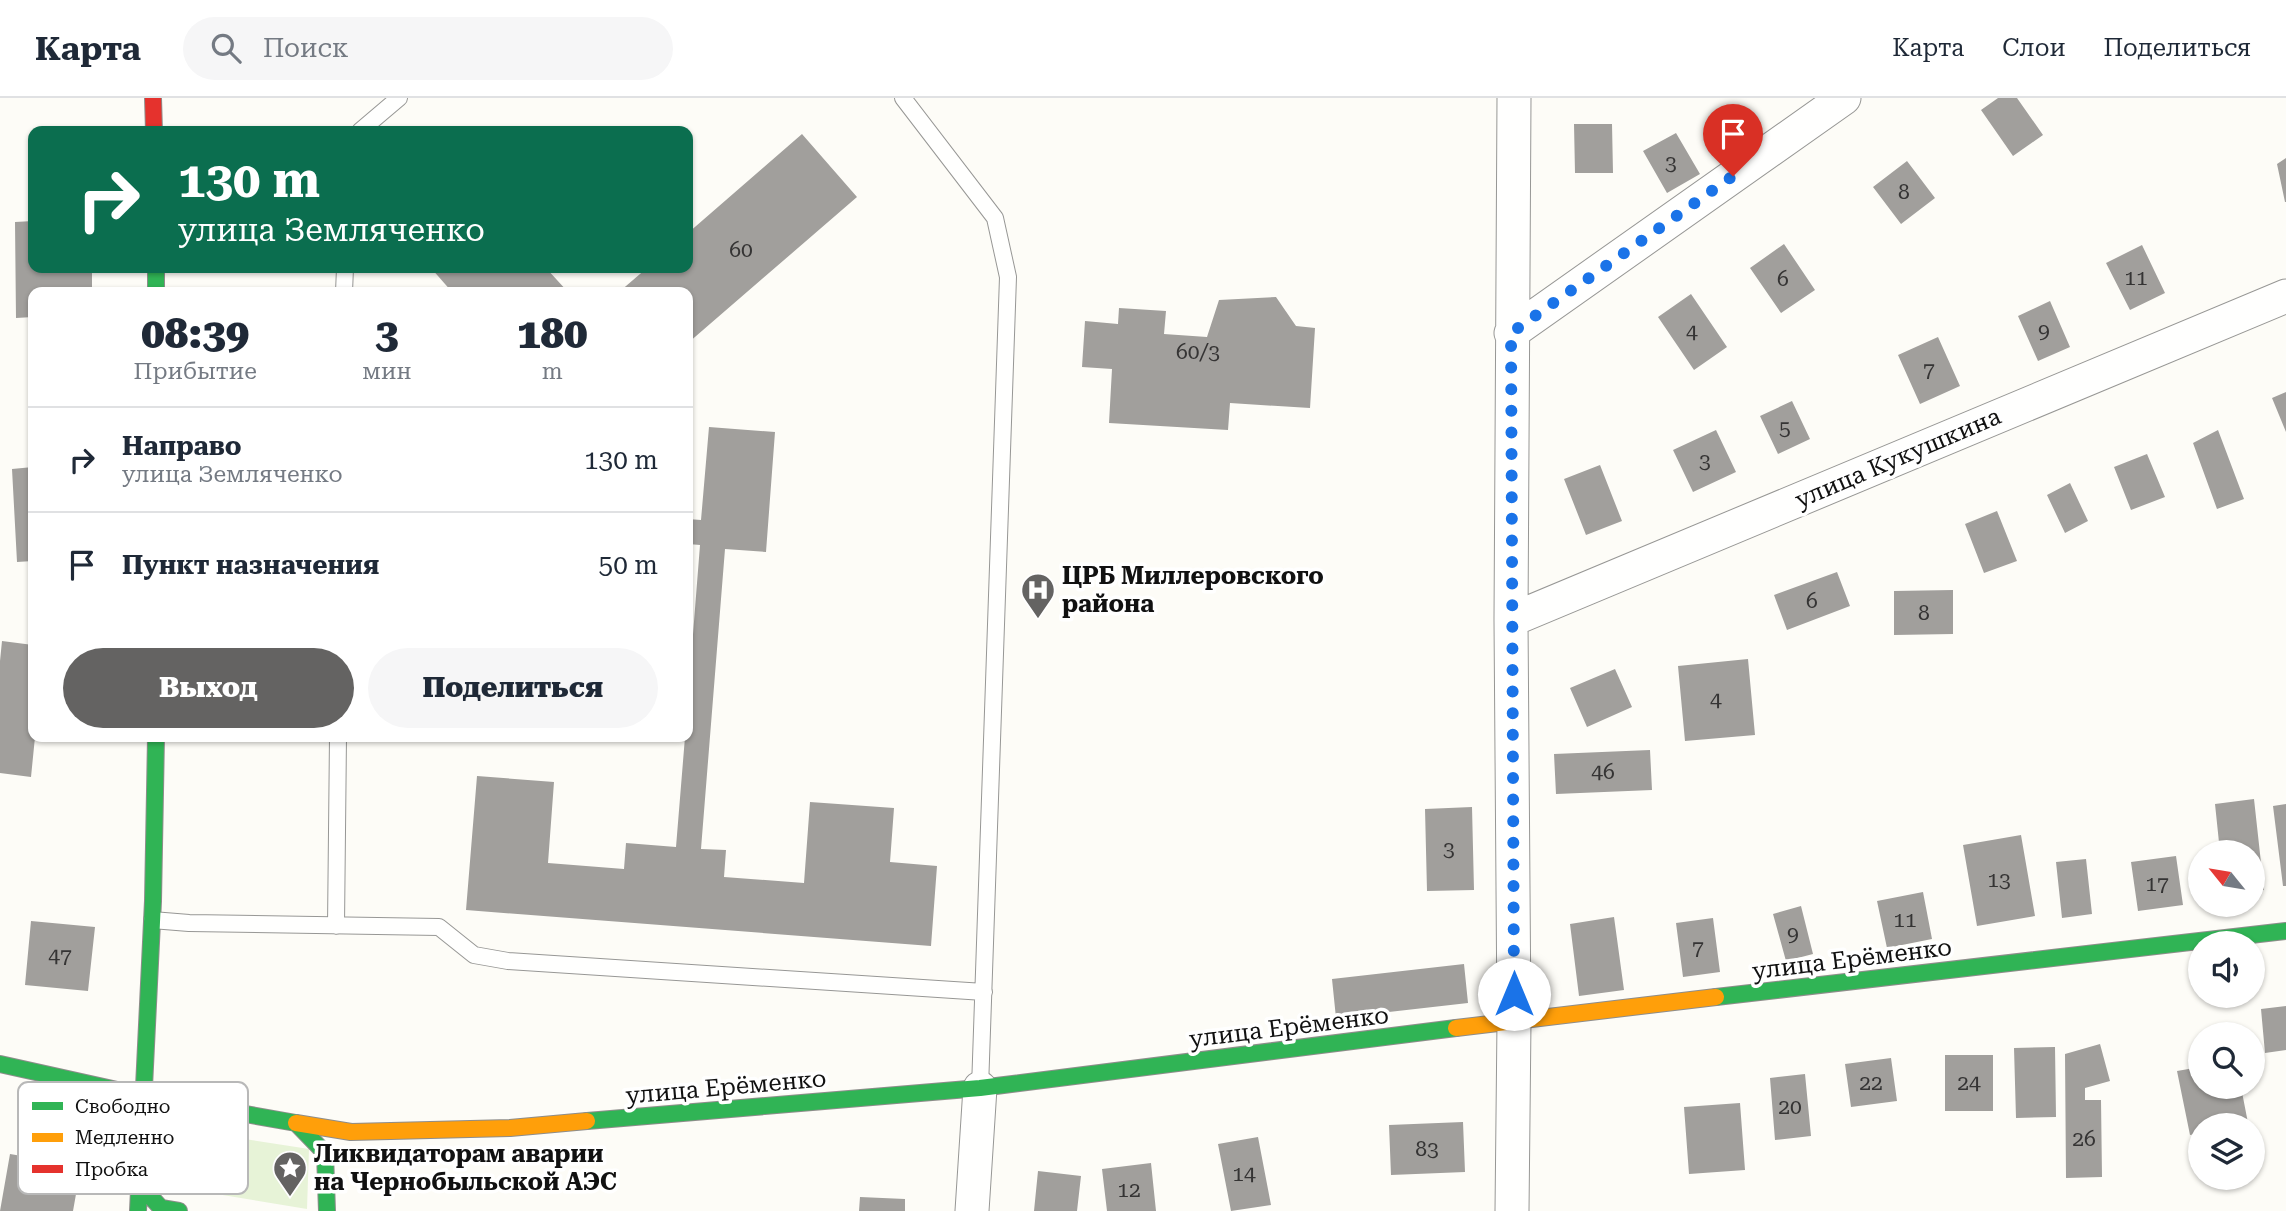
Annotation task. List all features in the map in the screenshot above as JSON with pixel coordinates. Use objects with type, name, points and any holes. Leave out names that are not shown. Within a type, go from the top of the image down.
[{"type":"street","points":[[153,98],[154,126]]},
{"type":"street","points":[[1512,1211],[1514,1021],[1511,333],[1514,98]]},
{"type":"street","points":[[1511,333],[1844,98]]},
{"type":"street","name":"улица Кукушкина","points":[[1511,620],[2286,296]]},
{"type":"street","points":[[145,1082],[156,742]]},
{"type":"street","name":"улица Ерёменко","points":[[248,1114],[351,1132],[510,1128],[980,1088],[1514,1021],[2286,931]]},
{"type":"street","name":"улица Ерёменко","points":[[0,1064],[81,1082]]},
{"type":"street","points":[[972,1211],[980,1088]]},
{"type":"street","points":[[296,1123],[325,1153],[326,1211]]},
{"type":"street","points":[[325,1153],[351,1132]]},
{"type":"street","points":[[147,1194],[161,1209],[179,1211]]},
{"type":"lane","points":[[366,126],[399,98]]},
{"type":"lane","points":[[903,98],[995,218],[1007,277],[980,1088]]},
{"type":"lane","points":[[336,926],[338,742]]},
{"type":"lane","points":[[152,920],[439,928],[474,955],[508,961],[984,992]]},
{"type":"green space","points":[[248,1140],[309,1149],[307,1209],[216,1194],[248,1194]]},
{"type":"building","points":[[1998,98],[2017,98],[2043,135],[2013,156],[1981,110]]},
{"type":"building","points":[[1574,124],[1612,124],[1613,173],[1575,173]]},
{"type":"building","points":[[1676,133],[1700,174],[1667,193],[1643,151]]},
{"type":"building","points":[[802,134],[857,197],[693,339],[693,287],[625,287],[641,273],[693,273],[693,229]]},
{"type":"building","points":[[2286,158],[2286,202],[2285,202],[2277,164]]},
{"type":"building","points":[[1907,161],[1935,198],[1901,224],[1873,187]]},
{"type":"building","points":[[28,221],[28,273],[92,273],[92,287],[28,287],[28,317],[16,318],[15,222]]},
{"type":"building","points":[[1784,244],[1815,290],[1781,313],[1750,268]]},
{"type":"building","points":[[2142,245],[2165,293],[2130,310],[2106,263]]},
{"type":"building","points":[[435,273],[551,273],[563,287],[448,287]]},
{"type":"building","points":[[1691,294],[1727,347],[1694,370],[1658,317]]},
{"type":"building","points":[[1276,297],[1296,326],[1315,328],[1310,408],[1230,403],[1228,430],[1109,423],[1112,369],[1082,367],[1085,321],[1118,324],[1119,308],[1166,311],[1164,334],[1207,337],[1219,300]]},
{"type":"building","points":[[2050,301],[2070,347],[2038,361],[2018,316]]},
{"type":"building","points":[[1938,337],[1960,386],[1920,404],[1898,355]]},
{"type":"building","points":[[2286,392],[2286,432],[2272,398]]},
{"type":"building","points":[[1792,401],[1810,439],[1778,454],[1760,416]]},
{"type":"building","points":[[709,427],[775,432],[766,552],[725,549],[701,849],[726,850],[724,877],[804,883],[810,802],[894,808],[890,862],[937,866],[931,946],[466,910],[477,776],[554,782],[548,863],[624,869],[626,843],[676,847],[685,742],[693,742],[693,634],[700,545],[693,544],[693,519],[701,520]]},
{"type":"building","points":[[1716,430],[1736,472],[1693,492],[1673,450]]},
{"type":"building","points":[[2218,430],[2244,499],[2217,509],[2193,443]]},
{"type":"building","points":[[2147,454],[2165,497],[2131,510],[2114,467]]},
{"type":"building","points":[[1600,465],[1622,521],[1586,535],[1564,479]]},
{"type":"building","points":[[28,467],[28,561],[17,562],[12,469]]},
{"type":"building","points":[[2070,483],[2088,521],[2065,533],[2047,495]]},
{"type":"building","points":[[1997,511],[2017,561],[1984,573],[1965,524]]},
{"type":"building","points":[[1837,572],[1850,606],[1787,630],[1774,595]]},
{"type":"building","points":[[1953,590],[1953,634],[1894,635],[1894,591]]},
{"type":"building","points":[[2,641],[28,644],[28,742],[34,742],[31,777],[0,773]]},
{"type":"building","points":[[1748,659],[1755,735],[1685,741],[1678,666]]},
{"type":"building","points":[[1615,669],[1632,707],[1587,727],[1570,688]]},
{"type":"building","points":[[1650,750],[1652,790],[1556,794],[1554,754]]},
{"type":"building","points":[[2254,799],[2259,840],[2219,840],[2215,804]]},
{"type":"building","points":[[2286,804],[2286,886],[2283,886],[2273,806]]},
{"type":"building","points":[[1472,807],[1474,890],[1427,891],[1425,809]]},
{"type":"building","points":[[2021,835],[2035,916],[1977,926],[1963,845]]},
{"type":"building","points":[[2176,856],[2183,905],[2138,911],[2131,862]]},
{"type":"building","points":[[2086,859],[2092,914],[2062,918],[2056,862]]},
{"type":"building","points":[[1923,892],[1932,939],[1887,948],[1877,901]]},
{"type":"building","points":[[1801,906],[1813,954],[1786,961],[1773,914]]},
{"type":"building","points":[[1614,917],[1624,990],[1579,996],[1570,924]]},
{"type":"building","points":[[1713,918],[1720,972],[1683,977],[1676,923]]},
{"type":"building","points":[[31,921],[95,927],[88,991],[25,985]]},
{"type":"building","points":[[1464,964],[1468,1003],[1336,1018],[1332,979]]},
{"type":"building","points":[[2286,1006],[2286,1050],[2265,1053],[2265,1022],[2262,1022],[2261,1009]]},
{"type":"building","points":[[2100,1044],[2110,1081],[2085,1088],[2085,1100],[2101,1100],[2102,1177],[2066,1178],[2065,1054]]},
{"type":"building","points":[[2055,1047],[2056,1117],[2016,1118],[2014,1048]]},
{"type":"building","points":[[1945,1055],[1993,1055],[1993,1111],[1945,1111]]},
{"type":"building","points":[[1891,1058],[1897,1101],[1851,1107],[1845,1064]]},
{"type":"building","points":[[2188,1069],[2188,1099],[2243,1099],[2246,1113],[2188,1113],[2188,1125],[2177,1071]]},
{"type":"building","points":[[1805,1074],[1811,1136],[1775,1140],[1770,1078]]},
{"type":"building","points":[[1740,1103],[1745,1170],[1689,1174],[1684,1107]]},
{"type":"building","points":[[1463,1122],[1465,1172],[1391,1175],[1389,1125]]},
{"type":"building","points":[[1258,1137],[1271,1205],[1231,1211],[1218,1144]]},
{"type":"building","points":[[10,1154],[18,1155],[18,1194],[76,1194],[73,1211],[0,1211]]},
{"type":"building","points":[[1151,1163],[1156,1211],[1107,1211],[1102,1169]]},
{"type":"building","points":[[1038,1171],[1081,1176],[1077,1211],[1034,1211]]},
{"type":"building","points":[[860,1197],[905,1199],[905,1211],[859,1211]]},
{"type":"traffic: fast","points":[[156,273],[156,287]]},
{"type":"traffic: fast","points":[[144,1082],[153,901],[156,742]]},
{"type":"traffic: fast","points":[[1716,997],[2286,931]]},
{"type":"traffic: fast","points":[[587,1121],[980,1088],[1456,1028]]},
{"type":"traffic: fast","points":[[0,1064],[81,1082]]},
{"type":"traffic: fast","points":[[248,1114],[296,1123],[325,1153],[327,1211]]},
{"type":"traffic: fast","points":[[138,1211],[139,1194]]},
{"type":"traffic: fast","points":[[148,1194],[161,1208],[179,1211]]},
{"type":"traffic: slow","points":[[1456,1028],[1716,997]]},
{"type":"traffic: slow","points":[[296,1123],[351,1132],[510,1128],[587,1121]]},
{"type":"traffic: jam","points":[[153,98],[154,126]]},
{"type":"place","name":"ЦРБ Миллеровского района","points":[[1038,620]]},
{"type":"place","name":"Ликвидаторам аварии на Чернобыльской АЭС","points":[[290,1198]]},
{"type":"route","points":[[1514,994],[1511,333],[1733,176]]}]
